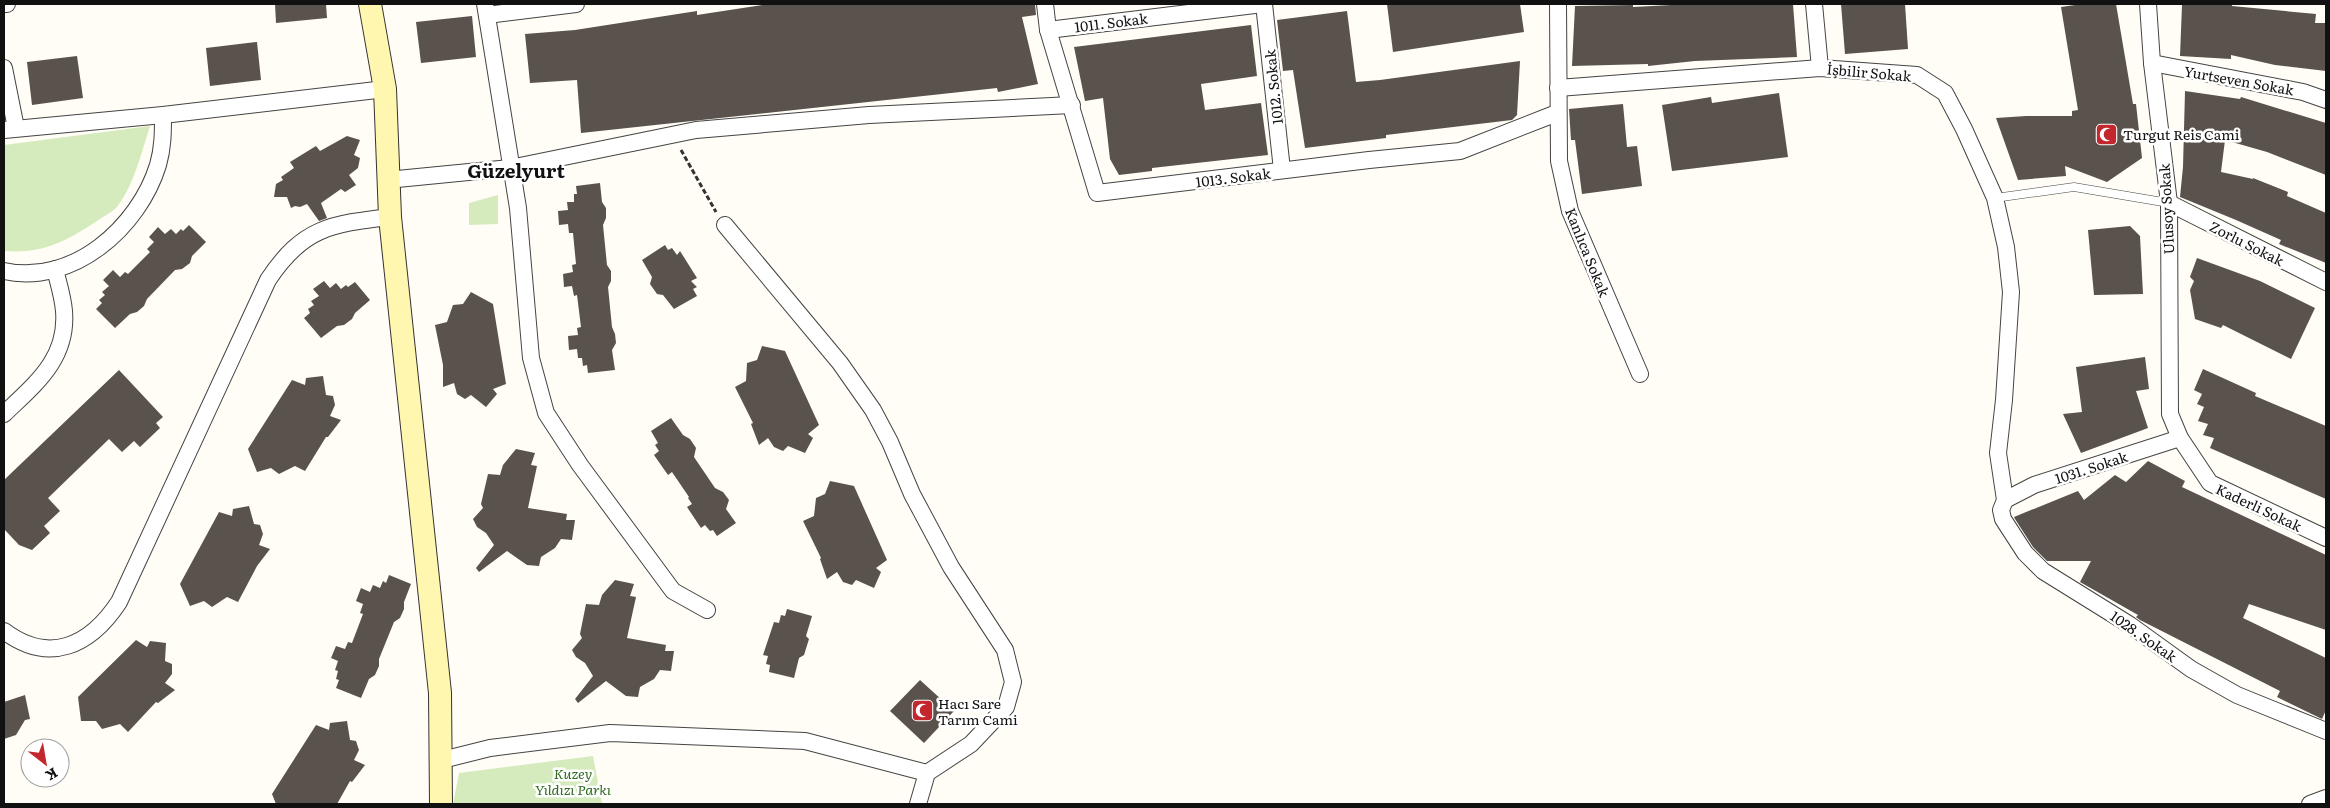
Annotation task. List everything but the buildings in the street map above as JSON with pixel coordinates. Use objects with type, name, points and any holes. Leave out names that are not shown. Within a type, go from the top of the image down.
[{"type":"street","points":[[370,4],[385,89],[387,180],[390,217],[440,693],[442,760],[440,804]]},
{"type":"street","points":[[576,4],[486,10],[510,168],[518,208],[531,358],[546,413],[580,466],[673,591],[707,610]]},
{"type":"street","name":"1013. Sokak","points":[[1045,4],[1048,30],[1097,193],[1282,170],[1460,151],[1557,112]]},
{"type":"street","name":"1011. Sokak","points":[[1048,30],[1264,4]]},
{"type":"street","name":"1012. Sokak","points":[[1264,4],[1282,170]]},
{"type":"street","name":"Kanlıca Sokak","points":[[1558,4],[1557,112],[1559,161],[1570,210],[1640,374]]},
{"type":"street","points":[[1814,4],[1820,68]]},
{"type":"street","name":"Ulusoy Sokak","points":[[2148,4],[2152,63],[2169,203],[2170,414]]},
{"type":"street","name":"Yurtseven Sokak","points":[[2152,63],[2303,92],[2326,100]]},
{"type":"street","points":[[4,68],[10,129],[163,115],[385,89]]},
{"type":"street","name":"İşbilir Sokak","points":[[1558,88],[1820,68],[1916,75],[1944,93],[1964,129],[1995,198],[2006,247],[2010,292],[2007,341]]},
{"type":"street","points":[[387,180],[510,168],[696,130],[869,116],[1072,105]]},
{"type":"street","points":[[4,271],[35,273],[56,269],[75,262],[96,250],[117,233],[135,212],[150,186],[163,142],[163,115]]},
{"type":"street","name":"Zorlu Sokak","points":[[2169,203],[2326,282]]},
{"type":"street","points":[[4,631],[31,646],[46,650],[58,648],[85,638],[109,616],[118,602],[191,450],[268,280],[282,259],[297,244],[318,231],[341,223],[390,217]]},
{"type":"street","points":[[725,225],[840,362],[873,410],[890,442],[912,494],[952,567],[1005,650],[1013,682],[1006,707],[971,744],[927,773],[918,804]]},
{"type":"street","points":[[4,414],[44,375],[59,347],[64,311],[56,269]]},
{"type":"street","name":"1028. Sokak","points":[[2007,341],[1998,453],[2005,500],[2001,510],[2003,519],[2025,553],[2044,571],[2214,682],[2238,695],[2326,731]]},
{"type":"street","name":"Kaderli Sokak","points":[[2170,414],[2180,438],[2210,483],[2326,538]]},
{"type":"street","name":"1031. Sokak","points":[[2005,500],[2034,485],[2180,438]]},
{"type":"street","points":[[442,760],[490,748],[610,733],[805,741],[927,773]]},
{"type":"street","points":[[2310,804],[2326,798]]},
{"type":"lane","points":[[1995,198],[2074,187],[2169,203]]},
{"type":"path","points":[[673,135],[708,202],[725,225]]},
{"type":"green space","points":[[150,126],[132,180],[122,200],[114,210],[64,241],[30,251],[4,251],[4,145]]},
{"type":"green space","points":[[498,195],[498,224],[469,225],[469,203]]},
{"type":"green space","name":"Kuzey Yıldızı Parkı","points":[[593,756],[602,804],[453,804],[459,773]]},
{"type":"place","name":"Turgut Reis Cami","points":[[2107,134]]},
{"type":"place","name":"Hacı Sare Tarım Cami","points":[[922,711]]},
{"type":"district","name":"Güzelyurt","points":[[516,170]]}]
